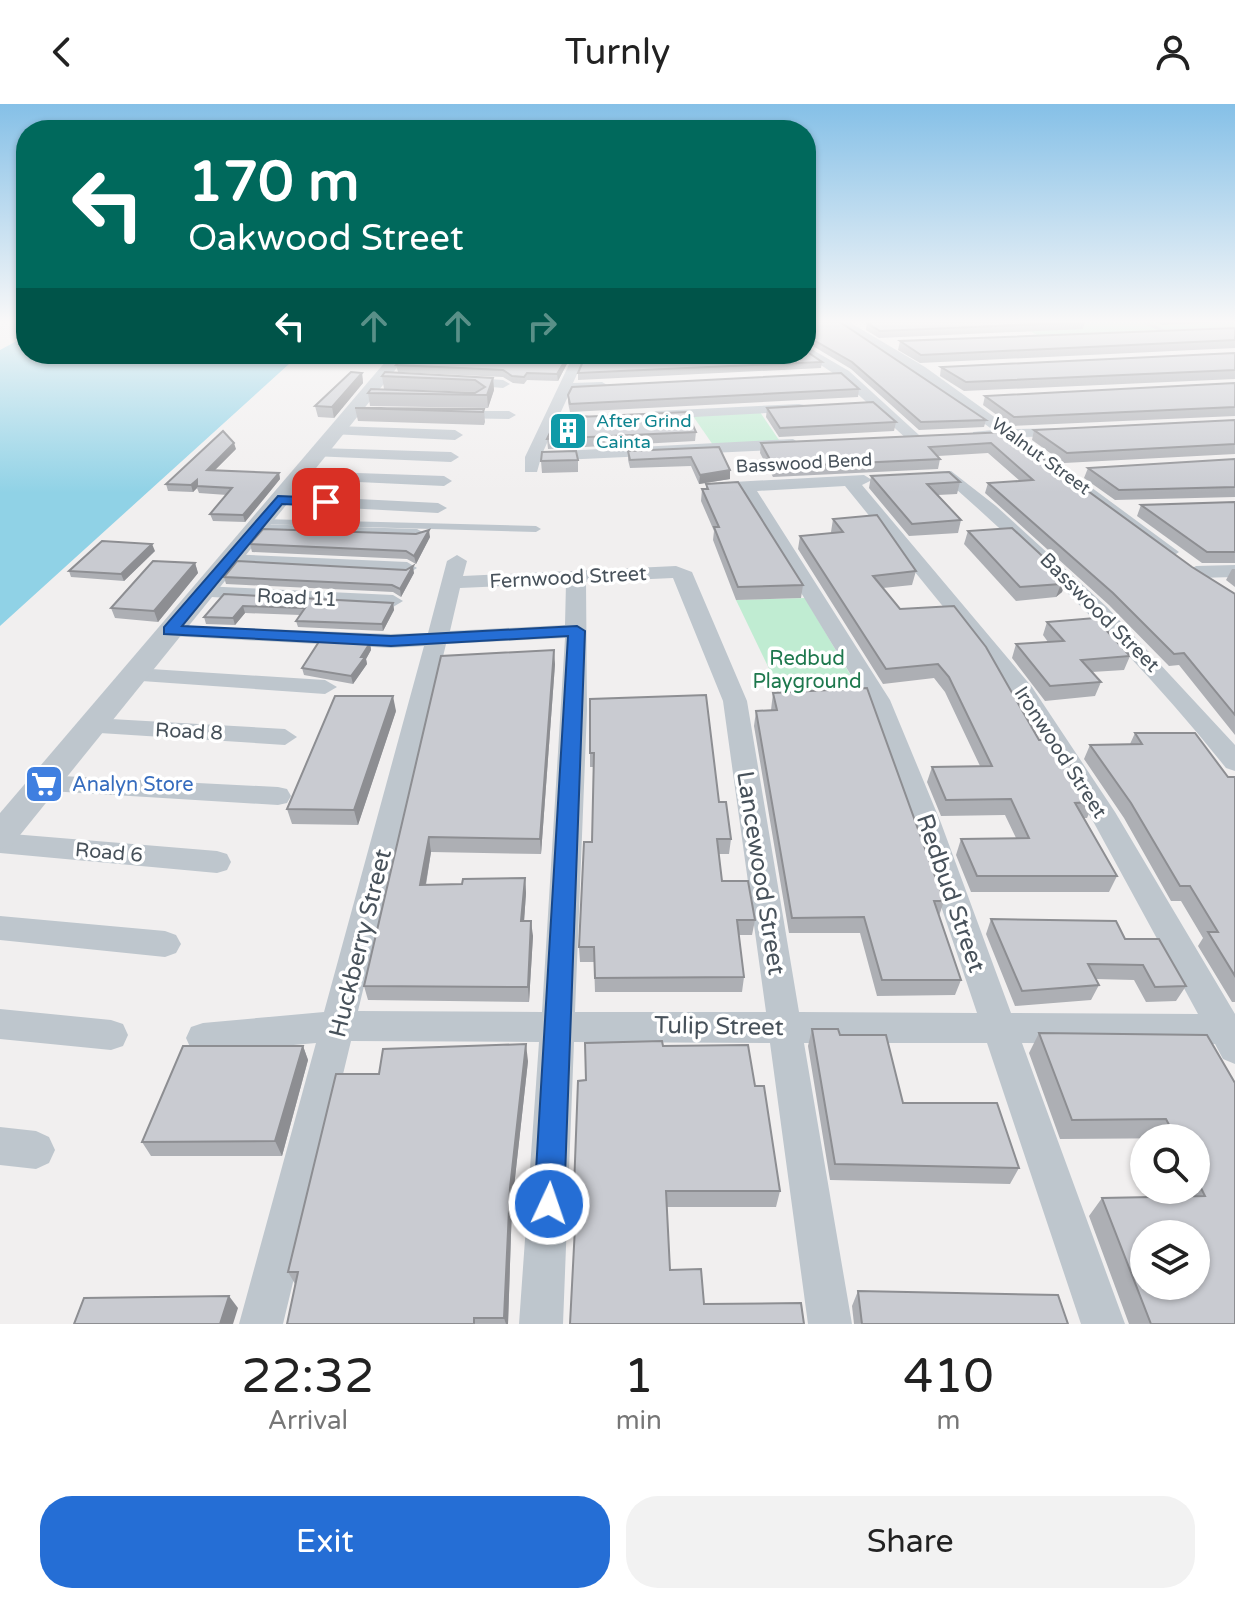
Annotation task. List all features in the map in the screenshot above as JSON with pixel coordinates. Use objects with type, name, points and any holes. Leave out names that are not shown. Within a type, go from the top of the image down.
[{"type":"street","points":[[442,380],[458,379]]},
{"type":"street","points":[[568,379],[532,464],[811,443]]},
{"type":"street","points":[[849,379],[922,438],[885,440]]},
{"type":"street","name":"Walnut Street","points":[[933,379],[1222,590]]},
{"type":"street","points":[[563,388],[625,385]]},
{"type":"street","points":[[0,836],[135,675],[183,631],[201,592],[318,453],[379,388],[455,435]]},
{"type":"street","points":[[960,398],[990,396]]},
{"type":"street","points":[[848,406],[877,404]]},
{"type":"street","points":[[640,416],[818,407]]},
{"type":"street","points":[[439,414],[509,415]]},
{"type":"street","points":[[549,421],[610,418]]},
{"type":"street","points":[[962,436],[1084,430]]},
{"type":"street","points":[[318,453],[451,457]]},
{"type":"street","points":[[1061,471],[1093,469]]},
{"type":"street","points":[[299,476],[444,481]]},
{"type":"street","name":"Basswood Street","points":[[908,478],[951,476],[1071,580],[1177,689],[1235,762]]},
{"type":"street","name":"Basswood Bend","points":[[720,488],[879,479]]},
{"type":"street","name":"Ironwood Street","points":[[850,481],[1024,692],[1105,819],[1231,1035]]},
{"type":"street","name":"Redbud Street","points":[[746,487],[878,700],[927,823],[1103,1324]]},
{"type":"street","points":[[278,500],[438,508]]},
{"type":"street","points":[[1112,508],[1143,507]]},
{"type":"street","points":[[258,526],[417,534]]},
{"type":"street","points":[[228,560],[407,568]]},
{"type":"street","points":[[1196,572],[1235,571]]},
{"type":"street","name":"Fernwood Street","points":[[455,572],[576,577],[682,573]]},
{"type":"street","name":"Huckberry Street","points":[[261,1324],[455,572]]},
{"type":"street","name":"Lancewood Street","points":[[682,573],[735,701],[830,1324]]},
{"type":"street","points":[[541,1324],[559,1024],[577,631],[576,577]]},
{"type":"street","name":"Road 11","points":[[201,592],[393,601]]},
{"type":"street","points":[[183,631],[391,641],[577,631]]},
{"type":"street","points":[[135,675],[325,687]]},
{"type":"street","name":"Road 8","points":[[93,726],[285,737]]},
{"type":"street","points":[[42,784],[278,796]]},
{"type":"street","name":"Road 6","points":[[0,843],[217,862]]},
{"type":"street","points":[[0,928],[165,944]]},
{"type":"street","points":[[0,1024],[111,1035]]},
{"type":"street","name":"Tulip Street","points":[[203,1038],[339,1026],[559,1024],[997,1028],[1231,1035]]},
{"type":"lane","points":[[258,526],[536,529]]},
{"type":"green space","points":[[760,412],[781,443],[713,445],[693,416]]},
{"type":"green space","name":"Redbud Playground","points":[[805,598],[867,703],[786,704],[736,600]]},
{"type":"water","points":[[0,379],[272,379],[0,626]]},
{"type":"building","points":[[344,379],[357,379],[332,407],[315,406]]},
{"type":"building","points":[[450,379],[493,379],[487,395],[368,393],[371,389],[475,393],[485,387],[475,380]]},
{"type":"building","points":[[727,379],[848,379],[859,389],[570,404],[568,395],[572,387]]},
{"type":"building","points":[[871,379],[925,379],[986,420],[921,422]]},
{"type":"building","points":[[961,379],[1035,379],[966,382]]},
{"type":"building","points":[[1235,383],[1235,407],[1014,417],[985,396]]},
{"type":"building","points":[[873,402],[896,422],[780,428],[767,408]]},
{"type":"building","points":[[355,408],[484,409],[483,412]]},
{"type":"building","points":[[687,412],[696,432],[547,439],[557,418]]},
{"type":"building","points":[[1235,420],[1235,444],[1067,453],[1034,430]]},
{"type":"building","points":[[223,431],[234,443],[207,470],[279,473],[243,515],[210,514],[232,488],[197,486],[197,480],[191,485],[166,484]]},
{"type":"building","points":[[1007,432],[1192,567],[1235,594],[1235,715],[1184,653],[1174,654],[1113,593],[988,483],[1033,480],[991,443],[929,447],[940,459],[774,467],[761,443]]},
{"type":"building","points":[[719,447],[730,470],[700,475],[691,457],[630,460],[628,451]]},
{"type":"building","points":[[576,451],[578,460],[541,461],[542,452]]},
{"type":"building","points":[[1235,459],[1235,487],[1119,490],[1088,468]]},
{"type":"building","points":[[949,472],[960,482],[927,484],[961,520],[912,524],[871,476]]},
{"type":"building","points":[[738,482],[803,585],[738,587],[714,527],[719,527],[702,489],[708,489],[706,484]]},
{"type":"building","points":[[1235,502],[1235,552],[1207,552],[1141,505]]},
{"type":"building","points":[[877,515],[916,571],[873,576],[900,609],[954,606],[986,647],[1039,740],[1049,740],[1052,745],[1058,745],[1094,802],[1075,803],[1117,876],[977,876],[961,839],[1029,838],[1011,799],[946,800],[932,767],[992,766],[949,677],[938,664],[886,669],[800,536],[843,532],[833,519]]},
{"type":"building","points":[[1012,528],[1066,578],[1061,584],[1020,587],[968,531]]},
{"type":"building","points":[[263,529],[416,534],[429,530],[414,556],[406,551],[250,544]]},
{"type":"building","points":[[102,541],[152,544],[121,574],[69,571]]},
{"type":"building","points":[[153,561],[195,563],[154,611],[111,608]]},
{"type":"building","points":[[237,561],[406,570],[413,566],[400,589],[392,585],[224,577]]},
{"type":"building","points":[[224,594],[393,603],[382,624],[296,621],[305,608],[243,606],[233,618],[204,617]]},
{"type":"building","points":[[1095,618],[1130,656],[1081,660],[1101,682],[1050,686],[1016,644],[1064,641],[1047,622]]},
{"type":"building","points":[[320,640],[370,643],[361,657],[365,657],[351,676],[302,668]]},
{"type":"building","points":[[554,650],[540,839],[429,837],[420,885],[462,884],[463,879],[525,878],[521,921],[531,921],[528,987],[364,986],[441,656]]},
{"type":"building","points":[[867,688],[944,901],[934,901],[961,980],[882,980],[864,917],[792,918],[756,711],[777,710],[773,693]]},
{"type":"building","points":[[706,695],[719,802],[726,802],[731,839],[717,839],[722,881],[748,881],[755,920],[737,920],[744,977],[595,978],[594,947],[579,947],[584,842],[592,842],[594,753],[590,753],[590,699]]},
{"type":"building","points":[[335,696],[393,696],[354,810],[287,809]]},
{"type":"building","points":[[1135,733],[1195,733],[1228,777],[1235,777],[1235,976],[1208,932],[1218,932],[1190,886],[1180,886],[1131,803],[1090,745],[1142,744]]},
{"type":"building","points":[[991,919],[1116,921],[1125,939],[1159,939],[1186,986],[1155,987],[1143,965],[1088,964],[1099,985],[1022,991]]},
{"type":"building","points":[[812,1029],[838,1029],[840,1035],[886,1035],[903,1103],[997,1103],[1019,1168],[835,1164]]},
{"type":"building","points":[[1039,1033],[1207,1035],[1235,1083],[1235,1324],[1151,1324],[1142,1300],[1210,1300],[1210,1220],[1130,1220],[1130,1270],[1102,1198],[1130,1197],[1130,1204],[1210,1204],[1210,1124],[1169,1124],[1166,1119],[1072,1120]]},
{"type":"building","points":[[662,1041],[663,1046],[748,1045],[755,1086],[764,1086],[780,1191],[666,1191],[670,1270],[701,1269],[704,1304],[801,1303],[804,1324],[570,1324],[577,1188],[574,1188],[578,1081],[586,1080],[585,1043]]},
{"type":"building","points":[[526,1044],[510,1188],[504,1318],[474,1318],[474,1324],[287,1324],[298,1272],[288,1272],[336,1074],[379,1074],[383,1049]]},
{"type":"building","points":[[183,1046],[303,1046],[275,1141],[142,1142]]},
{"type":"building","points":[[858,1291],[1058,1295],[1068,1324],[862,1324]]},
{"type":"building","points":[[229,1296],[220,1324],[74,1324],[84,1298]]},
{"type":"place","name":"After Grind Cainta","points":[[568,431]]},
{"type":"place","name":"Analyn Store","points":[[44,784]]},
{"type":"route","points":[[326,502],[278,500],[170,630],[391,641],[577,631],[549,1204]]}]
